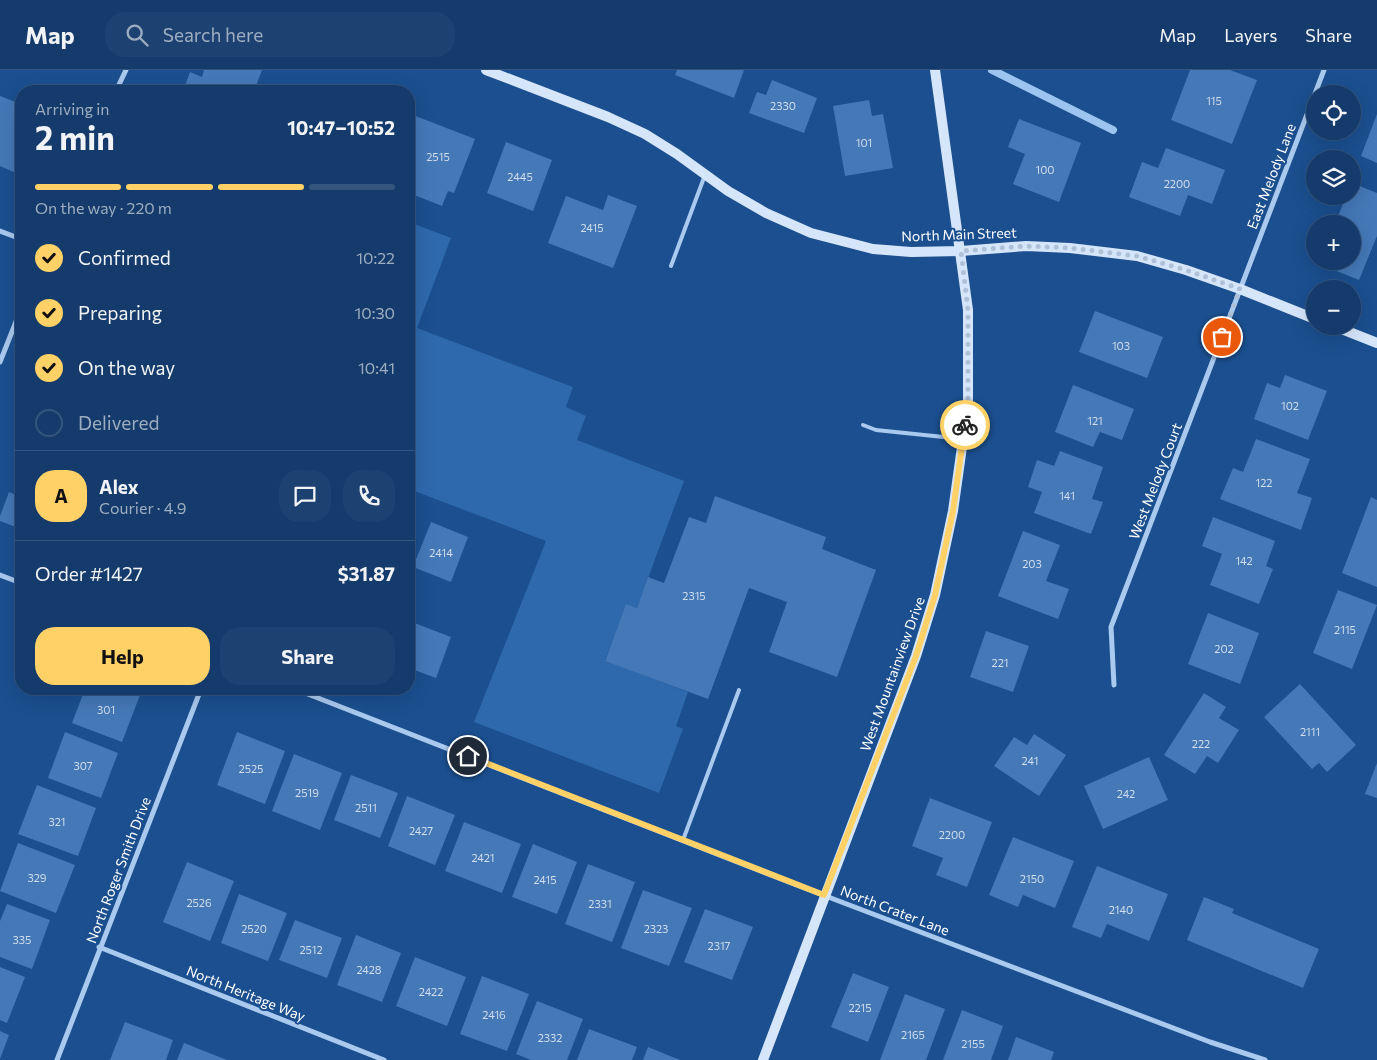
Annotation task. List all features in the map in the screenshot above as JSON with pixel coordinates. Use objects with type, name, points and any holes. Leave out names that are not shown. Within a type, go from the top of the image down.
[{"type":"street","points":[[119,85],[126,70]]},
{"type":"street","name":"North Main Street","points":[[486,70],[608,117],[645,134],[677,154],[728,191],[766,213],[811,234],[873,248],[911,252],[961,251],[1026,246],[1070,248],[1137,256],[1186,270],[1306,315]]},
{"type":"street","name":"West Mountainview Drive","points":[[763,1060],[916,656],[935,595],[953,511],[968,404],[968,310],[935,70]]},
{"type":"street","name":"East Melody Lane","points":[[1240,289],[1324,70]]},
{"type":"street","points":[[0,231],[15,237]]},
{"type":"street","name":"West Melody Court","points":[[1114,685],[1111,627],[1240,289]]},
{"type":"street","points":[[0,362],[15,324]]},
{"type":"street","points":[[1357,335],[1377,343]]},
{"type":"street","points":[[0,575],[15,581]]},
{"type":"street","name":"North Roger Smith Drive","points":[[57,1060],[99,947],[199,695]]},
{"type":"street","name":"North Crater Lane","points":[[310,695],[824,895],[1210,1042],[1265,1060]]},
{"type":"street","name":"North Heritage Way","points":[[99,947],[384,1060]]},
{"type":"lane","points":[[671,266],[705,175]]},
{"type":"lane","points":[[863,425],[876,430],[963,439]]},
{"type":"lane","points":[[683,840],[739,690]]},
{"type":"shaded area","points":[[415,224],[451,238],[417,328],[573,387],[566,407],[586,416],[577,440],[684,481],[637,608],[626,605],[605,660],[688,692],[676,726],[683,729],[659,793],[474,722],[546,541],[415,491]]},
{"type":"building","points":[[204,70],[262,70],[256,85],[185,85],[190,72],[202,77]]},
{"type":"building","points":[[677,70],[744,70],[734,98],[675,75]]},
{"type":"building","points":[[1190,70],[1230,70],[1257,80],[1232,144],[1171,120]]},
{"type":"building","points":[[772,80],[817,98],[804,133],[749,113],[757,92],[766,95]]},
{"type":"building","points":[[0,96],[15,102],[15,173],[0,166]]},
{"type":"building","points":[[869,100],[872,116],[883,114],[893,168],[845,176],[833,106]]},
{"type":"building","points":[[1377,114],[1377,163],[1361,156]]},
{"type":"building","points":[[415,116],[475,139],[454,193],[448,191],[442,206],[415,195]]},
{"type":"building","points":[[1019,119],[1081,143],[1059,202],[1013,184],[1025,154],[1008,147]]},
{"type":"building","points":[[506,142],[552,160],[533,211],[487,193]]},
{"type":"building","points":[[1166,148],[1225,170],[1212,204],[1188,195],[1180,216],[1129,197],[1142,162],[1158,168]]},
{"type":"building","points":[[1361,187],[1377,193],[1377,236],[1359,280],[1334,270],[1361,270],[1361,215],[1339,215],[1342,205],[1361,205]]},
{"type":"building","points":[[608,195],[637,206],[613,268],[548,243],[566,196],[603,210]]},
{"type":"building","points":[[1095,311],[1163,337],[1147,378],[1079,352]]},
{"type":"building","points":[[1285,375],[1327,391],[1308,440],[1254,419],[1267,383],[1280,388]]},
{"type":"building","points":[[1073,385],[1134,409],[1122,440],[1100,432],[1093,447],[1055,432]]},
{"type":"building","points":[[1256,439],[1310,459],[1297,493],[1312,498],[1301,530],[1220,499],[1233,468],[1243,472]]},
{"type":"building","points":[[1060,451],[1103,467],[1092,499],[1103,502],[1091,534],[1034,513],[1042,492],[1028,487],[1037,460],[1054,466]]},
{"type":"building","points":[[9,492],[15,494],[15,527],[0,521]]},
{"type":"building","points":[[715,496],[826,537],[822,549],[876,570],[837,677],[769,652],[787,602],[749,588],[708,699],[605,661],[626,604],[637,608],[648,577],[664,583],[689,517],[706,523]]},
{"type":"building","points":[[1371,497],[1377,500],[1377,587],[1342,573]]},
{"type":"building","points":[[1213,517],[1275,541],[1266,566],[1273,569],[1259,604],[1210,585],[1222,554],[1202,546]]},
{"type":"building","points":[[431,522],[468,537],[451,582],[415,568],[415,562]]},
{"type":"building","points":[[1023,531],[1060,545],[1046,581],[1069,589],[1058,619],[998,596]]},
{"type":"building","points":[[1338,590],[1377,605],[1352,669],[1313,653]]},
{"type":"building","points":[[1208,613],[1259,633],[1240,684],[1188,664]]},
{"type":"building","points":[[415,623],[451,637],[436,678],[415,670]]},
{"type":"building","points":[[986,631],[1029,646],[1013,692],[970,677]]},
{"type":"building","points":[[1300,684],[1356,745],[1327,772],[1319,763],[1312,769],[1264,717]]},
{"type":"building","points":[[1204,693],[1226,707],[1219,718],[1239,730],[1218,763],[1207,756],[1195,774],[1164,755]]},
{"type":"building","points":[[83,695],[140,695],[122,742],[72,723]]},
{"type":"building","points":[[65,732],[118,753],[101,798],[48,778]]},
{"type":"building","points":[[237,732],[285,751],[265,804],[217,785]]},
{"type":"building","points":[[1034,734],[1066,755],[1039,796],[994,766],[1014,737],[1027,745]]},
{"type":"building","points":[[294,754],[342,773],[320,830],[272,811]]},
{"type":"building","points":[[1149,757],[1168,800],[1103,829],[1084,786]]},
{"type":"building","points":[[1377,763],[1377,798],[1365,794]]},
{"type":"building","points":[[351,775],[398,793],[380,838],[334,820]]},
{"type":"building","points":[[37,785],[96,808],[78,856],[18,834]]},
{"type":"building","points":[[407,796],[455,815],[435,865],[388,846]]},
{"type":"building","points":[[930,798],[992,822],[967,887],[936,875],[943,858],[912,846]]},
{"type":"building","points":[[464,822],[521,844],[502,893],[445,871]]},
{"type":"building","points":[[1013,837],[1074,861],[1055,908],[1023,895],[1018,907],[989,895]]},
{"type":"building","points":[[18,843],[75,865],[56,913],[0,891]]},
{"type":"building","points":[[533,844],[577,862],[557,914],[512,897]]},
{"type":"building","points":[[187,862],[234,881],[210,941],[163,922]]},
{"type":"building","points":[[588,864],[635,882],[612,942],[565,924]]},
{"type":"building","points":[[1097,866],[1168,894],[1149,941],[1107,924],[1101,938],[1072,927]]},
{"type":"building","points":[[643,890],[692,908],[669,966],[621,948]]},
{"type":"building","points":[[239,894],[287,913],[268,961],[221,943]]},
{"type":"building","points":[[1204,897],[1234,909],[1232,913],[1319,949],[1303,988],[1187,940]]},
{"type":"building","points":[[7,904],[50,920],[32,969],[0,957],[0,921]]},
{"type":"building","points":[[705,909],[753,927],[732,980],[684,962]]},
{"type":"building","points":[[295,920],[342,938],[327,978],[279,960]]},
{"type":"building","points":[[356,935],[401,953],[382,1002],[337,985]]},
{"type":"building","points":[[415,957],[466,977],[447,1026],[396,1006]]},
{"type":"building","points":[[0,967],[25,977],[7,1023],[0,1020]]},
{"type":"building","points":[[853,973],[889,987],[868,1042],[831,1027]]},
{"type":"building","points":[[482,976],[529,994],[507,1051],[460,1034]]},
{"type":"building","points":[[905,994],[945,1009],[926,1060],[880,1060]]},
{"type":"building","points":[[537,1001],[583,1019],[567,1060],[531,1060],[516,1054]]},
{"type":"building","points":[[962,1010],[1003,1026],[991,1060],[943,1060]]},
{"type":"building","points":[[125,1022],[173,1040],[166,1060],[110,1060]]},
{"type":"building","points":[[589,1029],[637,1047],[632,1060],[577,1060]]},
{"type":"building","points":[[0,1031],[9,1035],[0,1059]]},
{"type":"building","points":[[1016,1037],[1054,1052],[1051,1060],[1008,1060]]},
{"type":"building","points":[[184,1043],[227,1060],[177,1060]]},
{"type":"building","points":[[648,1047],[680,1060],[643,1060]]},
{"type":"waterway","points":[[992,70],[1113,130]]},
{"type":"way so far","points":[[965,425],[968,404],[968,310],[961,251],[1026,246],[1070,248],[1137,256],[1186,270],[1240,289],[1222,337]]},
{"type":"route","points":[[468,756],[824,895],[916,656],[935,595],[953,511],[965,425]]}]
